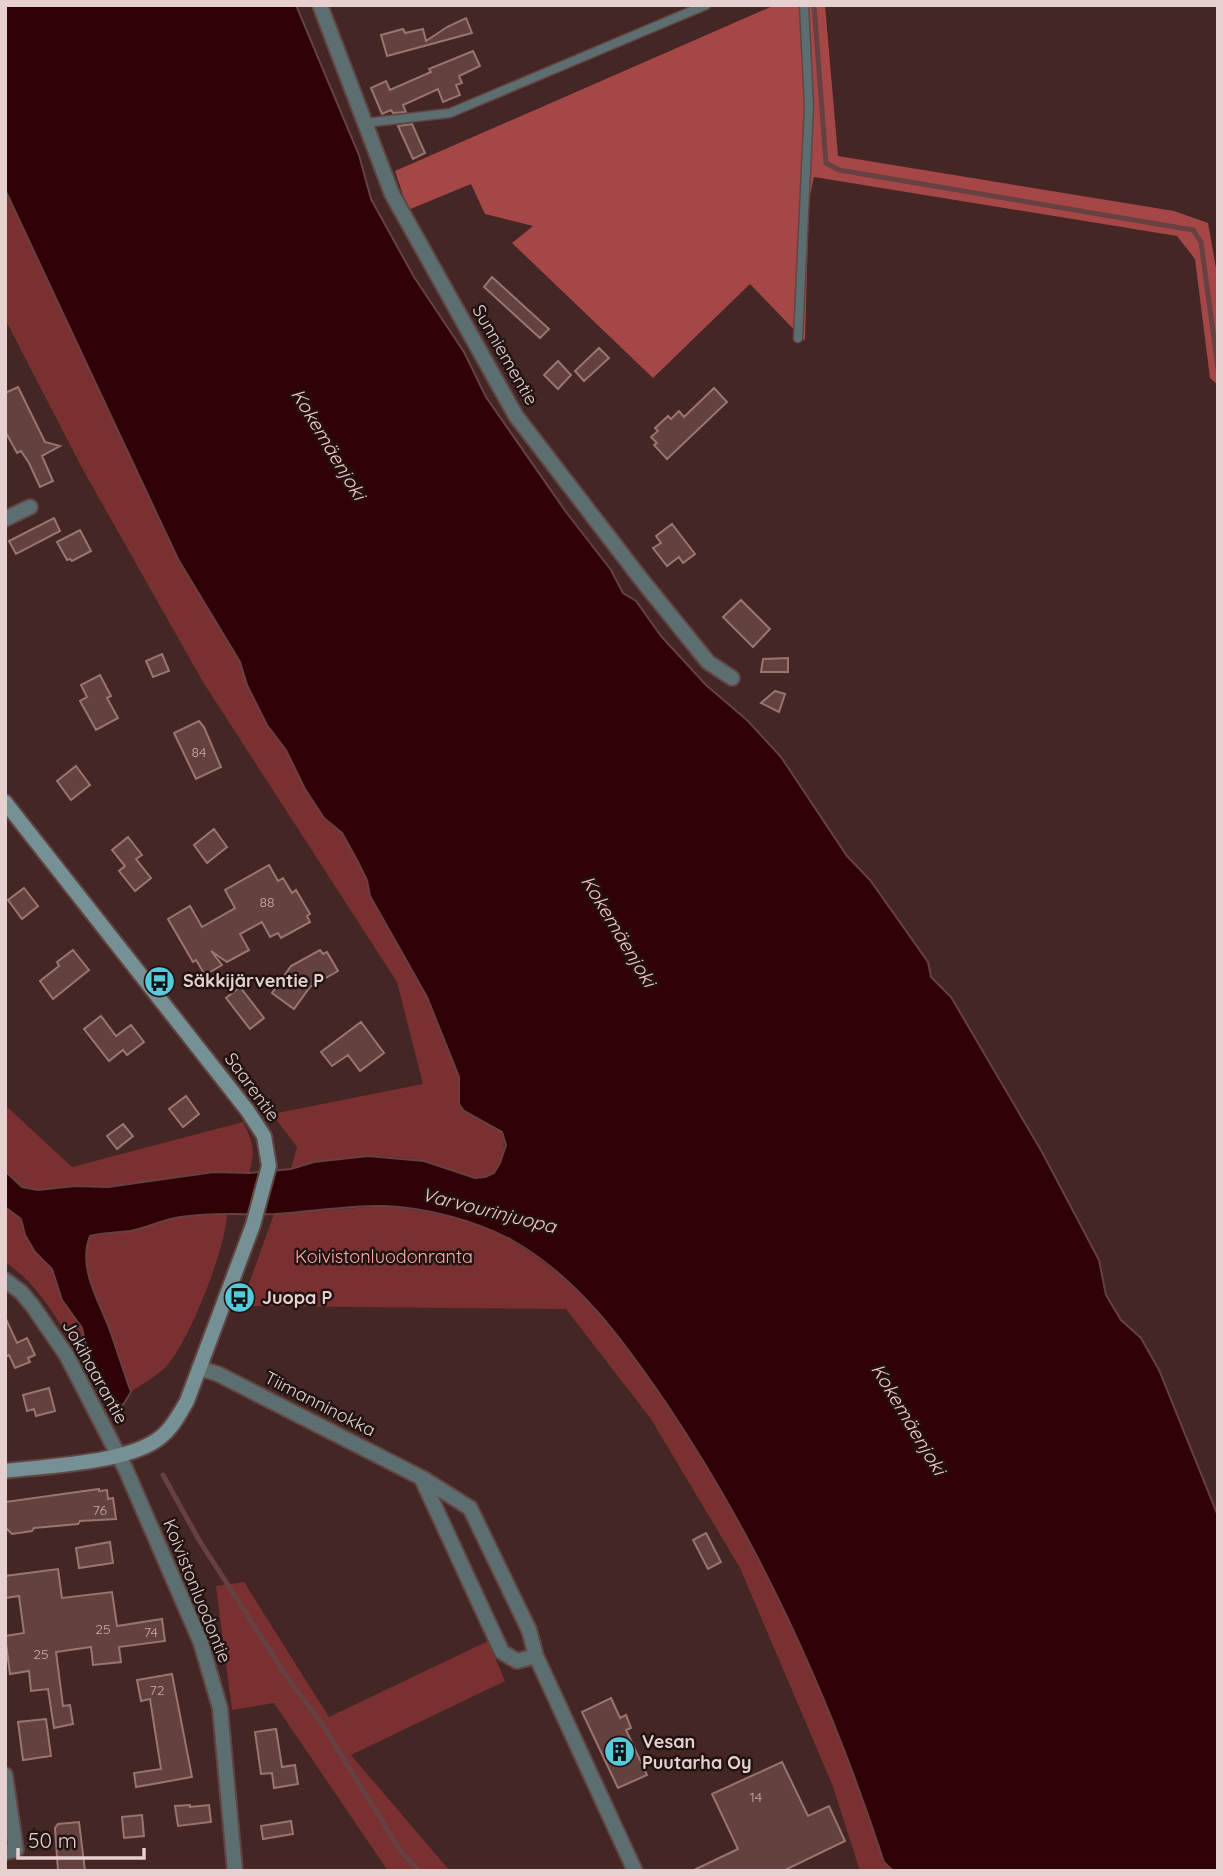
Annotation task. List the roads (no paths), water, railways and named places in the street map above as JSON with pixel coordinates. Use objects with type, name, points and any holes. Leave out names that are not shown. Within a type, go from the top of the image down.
[{"type":"street","name":"Sunniementie","points":[[320,5],[391,194],[516,416],[598,520],[640,579],[708,662],[732,678]]},
{"type":"street","points":[[5,519],[30,508]]},
{"type":"street","name":"Saarentie","points":[[5,802],[247,1110],[264,1136],[269,1166],[253,1225],[199,1368],[178,1418],[162,1437],[142,1448],[119,1455],[5,1471]]},
{"type":"street","name":"Jokihaarantie","points":[[5,1280],[21,1292],[43,1318],[67,1356],[119,1455]]},
{"type":"street","name":"Tiimanninokka","points":[[199,1368],[218,1374],[422,1478],[470,1508],[529,1630],[536,1656],[635,1871]]},
{"type":"street","name":"Koivistonluodontie","points":[[119,1455],[201,1643],[220,1708],[235,1871]]},
{"type":"street","points":[[422,1478],[502,1652],[517,1661],[536,1656]]},
{"type":"street","points":[[5,1775],[16,1850],[5,1852]]},
{"type":"lane","points":[[365,123],[450,113],[706,5]]},
{"type":"lane","points":[[797,338],[809,106],[804,5]]},
{"type":"water","points":[[5,5],[296,5],[359,155],[371,199],[414,277],[464,352],[486,397],[566,512],[611,570],[623,593],[636,601],[661,636],[706,685],[748,721],[781,757],[847,856],[870,880],[928,962],[931,977],[951,997],[1042,1152],[1099,1260],[1106,1295],[1121,1320],[1141,1338],[1159,1370],[1218,1516],[1218,1871],[893,1871],[884,1862],[841,1742],[791,1625],[733,1511],[700,1457],[650,1379],[616,1333],[578,1291],[534,1254],[496,1232],[433,1212],[372,1206],[275,1214],[187,1216],[130,1231],[90,1236],[86,1259],[90,1282],[131,1392],[123,1405],[109,1397],[88,1354],[82,1328],[62,1300],[52,1269],[35,1252],[25,1235],[21,1219],[5,1207],[5,1171],[22,1187],[38,1190],[75,1186],[108,1187],[214,1172],[249,1173],[291,1169],[314,1162],[368,1156],[424,1161],[475,1178],[494,1173],[506,1145],[502,1132],[464,1111],[459,1104],[459,1077],[427,997],[370,896],[367,880],[342,833],[324,818],[305,789],[286,750],[267,725],[247,685],[240,662],[178,559],[5,190]]},
{"type":"waterway","points":[[814,5],[826,163],[839,170],[1193,230],[1201,242],[1218,369]]},
{"type":"waterway","points":[[163,1475],[199,1540],[287,1677],[322,1724],[400,1850],[419,1871]]},
{"type":"place","name":"Säkkijärventie P","points":[[160,981]]},
{"type":"place","name":"Juopa P","points":[[239,1298]]},
{"type":"place","name":"Vesan Puutarha Oy","points":[[619,1752]]},
{"type":"water label","name":"Kokemäenjoki","points":[[329,444]]},
{"type":"water label","name":"Kokemäenjoki","points":[[619,931]]},
{"type":"water label","name":"Varvourinjuopa","points":[[489,1210]]},
{"type":"water label","name":"Kokemäenjoki","points":[[909,1419]]},
{"type":"park label","name":"Koivistonluodonranta","points":[[384,1257]]}]
